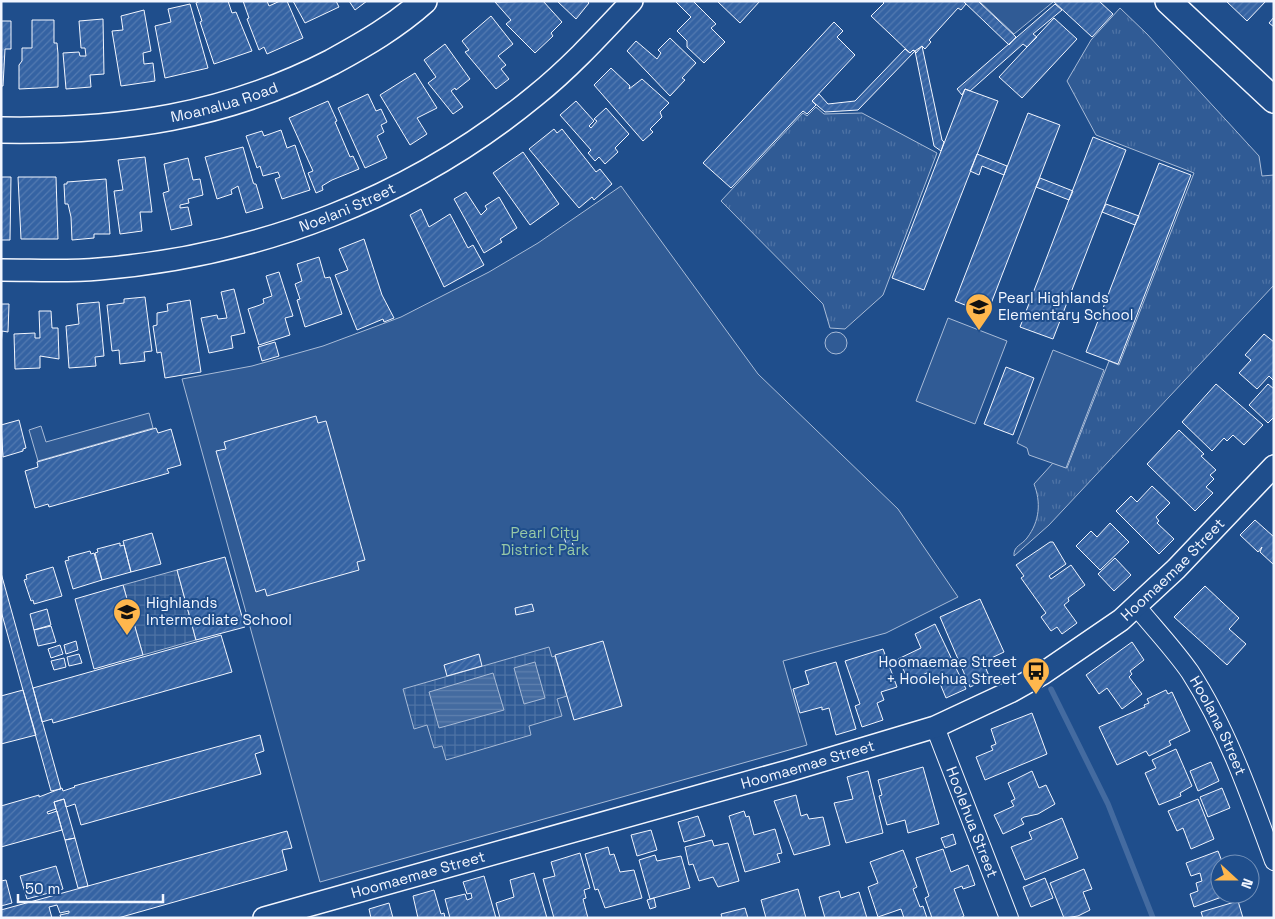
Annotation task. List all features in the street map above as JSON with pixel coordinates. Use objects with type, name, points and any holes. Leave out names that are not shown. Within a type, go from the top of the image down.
[{"type":"main road","name":"Moanalua Road","points":[[1,130],[77,130],[121,126],[199,113],[240,101],[278,87],[347,53],[382,33],[424,1]]},
{"type":"main road","points":[[1168,1],[1274,100]]},
{"type":"street","name":"Noelani Street","points":[[1,270],[97,270],[172,261],[249,244],[314,223],[365,203],[455,154],[536,96],[632,1]]},
{"type":"street","name":"Hoomaemae Street","points":[[264,918],[788,771],[935,726],[1010,692],[1042,674],[1121,620],[1176,569],[1274,466]]},
{"type":"street","name":"Hoolana Street","points":[[1136,606],[1177,655],[1201,691],[1234,761],[1274,861]]},
{"type":"street","name":"Hoolehua Street","points":[[935,726],[1009,918]]},
{"type":"green space","points":[[1120,8],[1147,34],[1259,156],[1262,176],[1274,175],[1274,285],[1049,525],[1014,556],[1015,550],[1027,538],[1037,518],[1038,498],[1034,484],[1053,463],[1067,468],[1109,361],[1119,365],[1194,173],[1096,135],[1067,81],[1091,40]]},
{"type":"green space","points":[[816,107],[824,114],[862,113],[937,153],[883,295],[845,329],[830,328],[823,304],[721,201],[803,113],[807,116]]},
{"type":"shaded area","points":[[979,1],[1052,1],[1053,2],[1014,34]]},
{"type":"shaded area","name":"Pearl City District Park","points":[[621,186],[758,374],[898,509],[958,597],[886,633],[783,661],[807,745],[320,882],[182,379],[252,366],[323,346],[401,317],[489,272],[538,243]]},
{"type":"shaded area","points":[[948,318],[1007,341],[975,424],[916,401]]},
{"type":"shaded area","points":[[836,332],[844,335],[847,343],[844,351],[836,354],[828,351],[825,343],[828,335]]},
{"type":"shaded area","points":[[1053,350],[1104,370],[1066,468],[1029,455],[1027,448],[1017,443]]},
{"type":"shaded area","points":[[149,413],[153,428],[38,461],[29,430],[41,426],[46,442]]},
{"type":"shaded area","points":[[177,570],[196,640],[143,655],[123,585]]},
{"type":"shaded area","points":[[549,647],[552,657],[555,656],[567,696],[557,699],[562,716],[529,726],[531,735],[446,760],[442,746],[434,748],[427,725],[414,729],[403,689]]},
{"type":"shaded area","points":[[535,662],[545,698],[524,704],[514,668]]},
{"type":"shaded area","points":[[493,673],[504,710],[439,728],[429,692]]},
{"type":"building","points":[[200,1],[228,1],[232,13],[236,12],[252,51],[214,64],[200,22],[202,21],[196,3]]},
{"type":"building","points":[[243,1],[267,1],[269,6],[280,1],[287,1],[303,38],[267,54],[264,47],[259,50],[247,19],[249,18]]},
{"type":"building","points":[[293,1],[336,1],[339,7],[305,23]]},
{"type":"building","points":[[349,1],[367,1],[355,10]]},
{"type":"building","points":[[543,1],[562,22],[551,33],[553,36],[535,53],[506,24],[511,20],[495,2]]},
{"type":"building","points":[[557,1],[587,1],[589,3],[576,19]]},
{"type":"building","points":[[675,1],[693,1],[716,24],[711,28],[725,42],[704,63],[687,47],[687,41],[677,31],[691,17]]},
{"type":"building","points":[[717,1],[760,1],[740,23]]},
{"type":"building","points":[[882,1],[963,1],[966,4],[961,10],[958,8],[929,40],[931,42],[925,49],[922,46],[916,53],[913,50],[910,53],[871,16],[884,3]]},
{"type":"building","points":[[963,1],[978,1],[1016,37],[1009,45]]},
{"type":"building","points":[[1053,1],[1099,1],[1113,14],[1092,37]]},
{"type":"building","points":[[1226,1],[1266,1],[1247,21]]},
{"type":"building","points":[[190,4],[208,68],[165,78],[155,26],[171,22],[168,9]]},
{"type":"building","points":[[1055,4],[1062,10],[1033,34],[1037,37],[1027,47],[1023,44],[970,91],[965,89],[962,95],[957,89]]},
{"type":"building","points":[[144,10],[151,51],[143,53],[144,64],[153,63],[155,81],[121,86],[112,31],[123,30],[121,16]]},
{"type":"building","points":[[491,16],[513,44],[498,56],[506,65],[501,69],[509,79],[496,89],[465,52],[469,50],[462,41]]},
{"type":"building","points":[[1274,17],[1274,27],[1269,23]]},
{"type":"building","points":[[1054,18],[1077,39],[1022,98],[999,77]]},
{"type":"building","points":[[103,19],[104,74],[90,75],[91,87],[66,89],[63,53],[79,52],[80,56],[86,56],[85,48],[81,48],[79,21]]},
{"type":"building","points":[[32,20],[54,20],[54,43],[57,43],[58,54],[58,87],[19,89],[19,65],[22,61],[22,48],[32,48]]},
{"type":"building","points":[[1,21],[11,21],[11,49],[5,49],[3,86],[1,86]]},
{"type":"building","points":[[834,22],[843,31],[837,37],[855,55],[812,101],[816,105],[807,114],[803,111],[731,188],[703,163]]},
{"type":"building","points":[[670,38],[696,63],[682,78],[685,80],[670,96],[627,51],[636,41],[657,59],[661,53],[658,50]]},
{"type":"building","points":[[445,44],[470,79],[456,90],[455,88],[451,91],[463,107],[453,114],[428,83],[436,77],[424,60]]},
{"type":"building","points":[[922,46],[942,140],[944,142],[941,151],[934,146],[915,51]]},
{"type":"building","points":[[905,49],[910,53],[913,50],[915,51],[858,110],[825,112],[812,101],[819,94],[828,104],[855,101]]},
{"type":"building","points":[[611,68],[630,86],[629,89],[642,79],[669,103],[660,112],[662,117],[650,129],[653,132],[643,141],[594,85]]},
{"type":"building","points":[[415,73],[437,108],[417,118],[427,134],[410,145],[380,95]]},
{"type":"building","points":[[965,89],[998,101],[924,290],[892,278]]},
{"type":"building","points":[[368,94],[376,111],[381,109],[387,122],[381,125],[384,132],[377,136],[387,158],[365,168],[338,108]]},
{"type":"building","points":[[328,101],[350,157],[353,156],[359,169],[332,180],[322,186],[323,190],[316,193],[308,173],[313,171],[289,118]]},
{"type":"building","points":[[576,101],[594,121],[589,126],[591,128],[597,121],[594,119],[606,108],[629,134],[615,148],[618,152],[605,164],[599,157],[595,161],[588,153],[591,150],[560,115]]},
{"type":"building","points":[[1028,113],[1060,125],[987,314],[955,301]]},
{"type":"building","points":[[554,129],[557,133],[562,129],[596,172],[600,169],[612,184],[594,200],[592,197],[579,208],[529,149]]},
{"type":"building","points":[[281,130],[287,148],[295,145],[310,190],[282,199],[275,179],[280,177],[278,172],[263,176],[260,166],[257,168],[246,136],[262,131],[264,136]]},
{"type":"building","points":[[1093,137],[1126,150],[1053,339],[1020,327]]},
{"type":"building","points":[[243,147],[263,208],[246,213],[238,186],[231,190],[232,194],[217,199],[205,157]]},
{"type":"building","points":[[523,152],[559,204],[530,225],[493,173]]},
{"type":"building","points":[[977,154],[1007,166],[1004,175],[982,166],[979,175],[970,171]]},
{"type":"building","points":[[145,157],[152,212],[140,212],[142,231],[120,234],[114,191],[123,190],[118,160]]},
{"type":"building","points":[[188,158],[193,180],[200,179],[203,195],[188,199],[189,203],[180,205],[180,208],[188,207],[192,225],[171,230],[163,193],[169,191],[164,164]]},
{"type":"building","points":[[1159,163],[1191,175],[1118,364],[1086,352]]},
{"type":"building","points":[[1,177],[11,177],[10,240],[1,240]]},
{"type":"building","points":[[18,177],[56,177],[58,239],[21,239]]},
{"type":"building","points":[[1040,178],[1073,191],[1069,200],[1036,187]]},
{"type":"building","points":[[106,179],[110,234],[94,234],[94,238],[72,240],[71,217],[68,204],[65,204],[64,184],[67,184],[67,182]]},
{"type":"building","points":[[466,192],[481,215],[487,209],[485,206],[499,197],[517,228],[500,239],[502,242],[484,253],[454,199]]},
{"type":"building","points":[[1106,204],[1139,216],[1135,225],[1102,212]]},
{"type":"building","points":[[421,209],[429,227],[450,214],[468,248],[473,245],[484,265],[444,287],[410,215]]},
{"type":"building","points":[[364,239],[382,295],[394,318],[384,322],[383,319],[357,330],[335,275],[348,270],[339,249]]},
{"type":"building","points":[[319,257],[325,278],[330,277],[342,314],[305,327],[297,300],[300,299],[295,284],[302,281],[297,264]]},
{"type":"building","points":[[279,272],[293,316],[285,318],[290,335],[259,345],[248,309],[264,303],[263,299],[272,296],[266,276]]},
{"type":"building","points":[[234,289],[245,333],[231,336],[233,348],[209,353],[201,318],[217,315],[218,319],[227,318],[221,292]]},
{"type":"building","points":[[145,297],[152,351],[144,352],[145,361],[120,364],[119,350],[112,351],[107,305],[124,303],[124,299]]},
{"type":"building","points":[[190,300],[201,372],[165,378],[161,352],[157,353],[153,326],[157,325],[157,313],[168,311],[167,304]]},
{"type":"building","points":[[99,302],[104,356],[95,357],[96,366],[69,368],[66,326],[79,324],[77,304]]},
{"type":"building","points":[[1,304],[9,304],[8,332],[2,331],[1,349]]},
{"type":"building","points":[[39,311],[51,311],[52,328],[58,328],[59,359],[40,356],[40,368],[15,369],[14,334],[35,333],[35,338],[40,338]]},
{"type":"building","points":[[1264,334],[1274,342],[1274,381],[1269,376],[1257,389],[1239,373],[1251,360],[1245,355]]},
{"type":"building","points":[[275,342],[279,356],[262,361],[258,347]]},
{"type":"building","points":[[1006,367],[1034,378],[1013,435],[984,424]]},
{"type":"building","points":[[1216,384],[1263,425],[1244,445],[1233,435],[1227,441],[1224,438],[1212,451],[1182,422]]},
{"type":"building","points":[[1268,384],[1274,389],[1274,417],[1268,423],[1249,405]]},
{"type":"building","points":[[316,416],[318,423],[326,421],[365,560],[357,562],[359,570],[267,596],[265,589],[256,592],[216,451],[226,449],[224,442]]},
{"type":"building","points":[[19,420],[26,448],[23,451],[3,457],[1,425]]},
{"type":"building","points":[[156,428],[158,433],[171,429],[181,465],[167,469],[169,473],[49,507],[48,504],[35,508],[25,471],[38,467],[37,462]]},
{"type":"building","points":[[1179,430],[1204,454],[1201,456],[1216,470],[1210,475],[1214,479],[1206,487],[1213,493],[1195,511],[1147,464]]},
{"type":"building","points":[[1152,486],[1170,503],[1156,517],[1159,521],[1157,523],[1174,539],[1159,554],[1116,511],[1131,496],[1137,502]]},
{"type":"building","points":[[1255,520],[1274,537],[1274,565],[1260,552],[1262,547],[1258,552],[1240,535]]},
{"type":"building","points":[[1110,523],[1129,542],[1100,570],[1076,546],[1091,531],[1097,537]]},
{"type":"building","points":[[569,531],[574,549],[568,551],[563,533]]},
{"type":"building","points":[[152,533],[161,564],[131,572],[123,541]]},
{"type":"building","points":[[1050,542],[1053,542],[1066,564],[1049,576],[1051,579],[1071,565],[1085,585],[1068,598],[1069,601],[1064,605],[1077,623],[1062,634],[1057,627],[1051,631],[1041,617],[1046,613],[1021,578],[1024,576],[1016,565]]},
{"type":"building","points":[[120,543],[120,546],[124,545],[131,572],[102,580],[95,553],[98,552],[97,549]]},
{"type":"building","points":[[90,551],[91,554],[94,553],[102,580],[73,589],[65,561],[69,560],[68,557]]},
{"type":"building","points":[[225,557],[245,627],[196,640],[177,570]]},
{"type":"building","points":[[1115,558],[1131,575],[1114,591],[1098,574]]},
{"type":"building","points":[[53,567],[62,596],[34,604],[33,600],[31,601],[24,580],[27,579],[26,575]]},
{"type":"building","points":[[1,573],[61,789],[51,791],[1,611]]},
{"type":"building","points":[[123,585],[143,655],[94,669],[75,599]]},
{"type":"building","points":[[1205,586],[1239,618],[1229,629],[1246,644],[1227,665],[1174,617]]},
{"type":"building","points":[[980,599],[1004,652],[983,662],[990,678],[970,687],[940,617]]},
{"type":"building","points":[[532,604],[534,611],[516,615],[515,608]]},
{"type":"building","points":[[47,609],[51,625],[34,630],[30,614]]},
{"type":"building","points":[[935,624],[966,689],[946,698],[939,681],[934,683],[929,672],[909,681],[898,659],[921,648],[915,634]]},
{"type":"building","points":[[51,626],[56,642],[38,646],[34,630]]},
{"type":"building","points":[[221,635],[232,672],[53,723],[52,719],[42,722],[33,688]]},
{"type":"building","points":[[76,641],[78,650],[66,654],[64,645]]},
{"type":"building","points":[[603,641],[622,706],[574,720],[555,655]]},
{"type":"building","points":[[1132,642],[1144,660],[1130,671],[1132,674],[1129,677],[1142,694],[1122,709],[1107,688],[1099,694],[1086,675]]},
{"type":"building","points":[[60,645],[63,654],[51,658],[48,649]]},
{"type":"building","points":[[883,649],[897,687],[881,692],[884,700],[877,703],[883,720],[862,727],[855,706],[860,704],[845,661]]},
{"type":"building","points":[[79,654],[82,663],[69,666],[67,657]]},
{"type":"building","points":[[479,654],[482,666],[447,676],[444,665]]},
{"type":"building","points":[[64,658],[66,667],[54,670],[51,661]]},
{"type":"building","points":[[836,662],[856,729],[836,735],[829,708],[822,710],[822,707],[800,713],[793,689],[809,684],[805,671]]},
{"type":"building","points":[[23,690],[36,735],[1,744],[1,696]]},
{"type":"building","points":[[1166,690],[1168,694],[1172,692],[1190,731],[1169,741],[1171,745],[1149,756],[1146,751],[1117,765],[1099,727],[1145,707],[1144,705],[1149,703],[1147,699]]},
{"type":"building","points":[[1032,713],[1047,754],[985,780],[976,757],[993,750],[991,746],[996,744],[991,729]]},
{"type":"building","points":[[260,735],[264,751],[255,754],[261,774],[81,825],[75,804],[66,807],[64,799],[54,802],[56,809],[47,812],[48,814],[57,811],[62,830],[1,847],[1,806],[39,795],[39,797],[62,788],[63,791],[74,786]]},
{"type":"building","points":[[1176,749],[1192,786],[1180,793],[1181,796],[1159,805],[1145,773],[1156,768],[1152,760]]},
{"type":"building","points":[[1211,762],[1219,781],[1198,791],[1190,771]]},
{"type":"building","points":[[923,767],[939,824],[908,833],[905,820],[887,825],[879,796],[882,795],[878,780]]},
{"type":"building","points":[[868,771],[883,833],[846,843],[834,803],[853,799],[847,777]]},
{"type":"building","points":[[1032,771],[1039,788],[1046,785],[1055,804],[1038,814],[1024,817],[1021,819],[1024,824],[1003,834],[994,815],[1014,806],[1011,801],[1015,799],[1008,783]]},
{"type":"building","points":[[1222,788],[1230,808],[1208,817],[1200,797]]},
{"type":"building","points":[[796,795],[801,816],[807,814],[809,819],[823,817],[830,845],[794,855],[774,801]]},
{"type":"building","points":[[64,799],[75,838],[65,840],[54,802]]},
{"type":"building","points":[[1198,799],[1214,839],[1191,849],[1183,828],[1177,831],[1168,811]]},
{"type":"building","points":[[744,811],[746,817],[749,816],[754,835],[775,829],[782,853],[777,854],[780,862],[745,872],[729,816]]},
{"type":"building","points":[[698,816],[705,836],[684,842],[678,822]]},
{"type":"building","points":[[1062,818],[1078,858],[1025,880],[1011,847],[1032,839],[1029,832]]},
{"type":"building","points":[[651,830],[657,850],[637,856],[631,835]]},
{"type":"building","points":[[287,831],[292,848],[282,850],[287,870],[118,918],[61,918],[60,915],[69,913],[69,911],[60,913],[57,905],[49,907],[52,918],[1,918],[1,910]]},
{"type":"building","points":[[953,834],[956,844],[945,848],[941,838]]},
{"type":"building","points":[[75,838],[88,886],[78,888],[65,840]]},
{"type":"building","points":[[712,840],[714,846],[728,843],[739,881],[718,887],[713,877],[699,881],[693,864],[689,865],[685,847]]},
{"type":"building","points":[[608,847],[610,855],[614,854],[620,872],[634,870],[642,898],[605,908],[598,889],[595,890],[585,854]]},
{"type":"building","points":[[943,849],[951,872],[968,865],[975,885],[963,889],[962,886],[954,889],[964,916],[960,918],[932,918],[925,898],[929,896],[916,858]]},
{"type":"building","points":[[903,850],[917,887],[913,889],[920,907],[923,906],[927,918],[904,918],[901,909],[878,917],[868,887],[878,883],[870,862]]},
{"type":"building","points":[[580,853],[590,888],[584,890],[586,898],[583,899],[588,918],[554,918],[543,879],[555,876],[551,862]]},
{"type":"building","points":[[1210,854],[1210,901],[1194,907],[1190,894],[1198,891],[1196,883],[1202,881],[1200,873],[1191,876],[1186,863]]},
{"type":"building","points":[[655,855],[657,861],[681,856],[690,888],[650,899],[639,860]]},
{"type":"building","points":[[56,866],[63,889],[27,899],[20,876]]},
{"type":"building","points":[[1084,869],[1092,889],[1083,892],[1090,910],[1078,916],[1064,918],[1050,883]]},
{"type":"building","points":[[534,873],[547,918],[500,918],[496,903],[514,897],[510,880]]},
{"type":"building","points":[[484,876],[496,918],[450,918],[445,899],[465,894],[467,900],[472,898],[471,893],[467,894],[463,882]]},
{"type":"building","points":[[1045,878],[1053,898],[1031,907],[1023,887]]},
{"type":"building","points":[[6,880],[12,903],[1,906],[1,881]]},
{"type":"building","points":[[798,889],[806,918],[766,918],[761,900]]},
{"type":"building","points":[[434,890],[441,914],[444,913],[445,918],[418,918],[413,896]]},
{"type":"building","points":[[839,891],[841,898],[859,892],[867,918],[825,918],[819,897]]},
{"type":"building","points":[[654,898],[656,907],[650,909],[647,900]]},
{"type":"building","points":[[389,903],[393,918],[371,918],[369,909]]},
{"type":"building","points":[[1228,904],[1239,904],[1243,918],[1203,918],[1201,912]]},
{"type":"building","points":[[745,908],[748,918],[722,918],[721,914]]},
{"type":"waterway","points":[[1051,689],[1108,804],[1153,918]]},
{"type":"place","name":"Pearl Highlands Elementary School","points":[[979,331]]},
{"type":"place","name":"Highlands Intermediate School","points":[[127,636]]},
{"type":"place","name":"Hoomaemae Street + Hoolehua Street","points":[[1036,695]]}]
